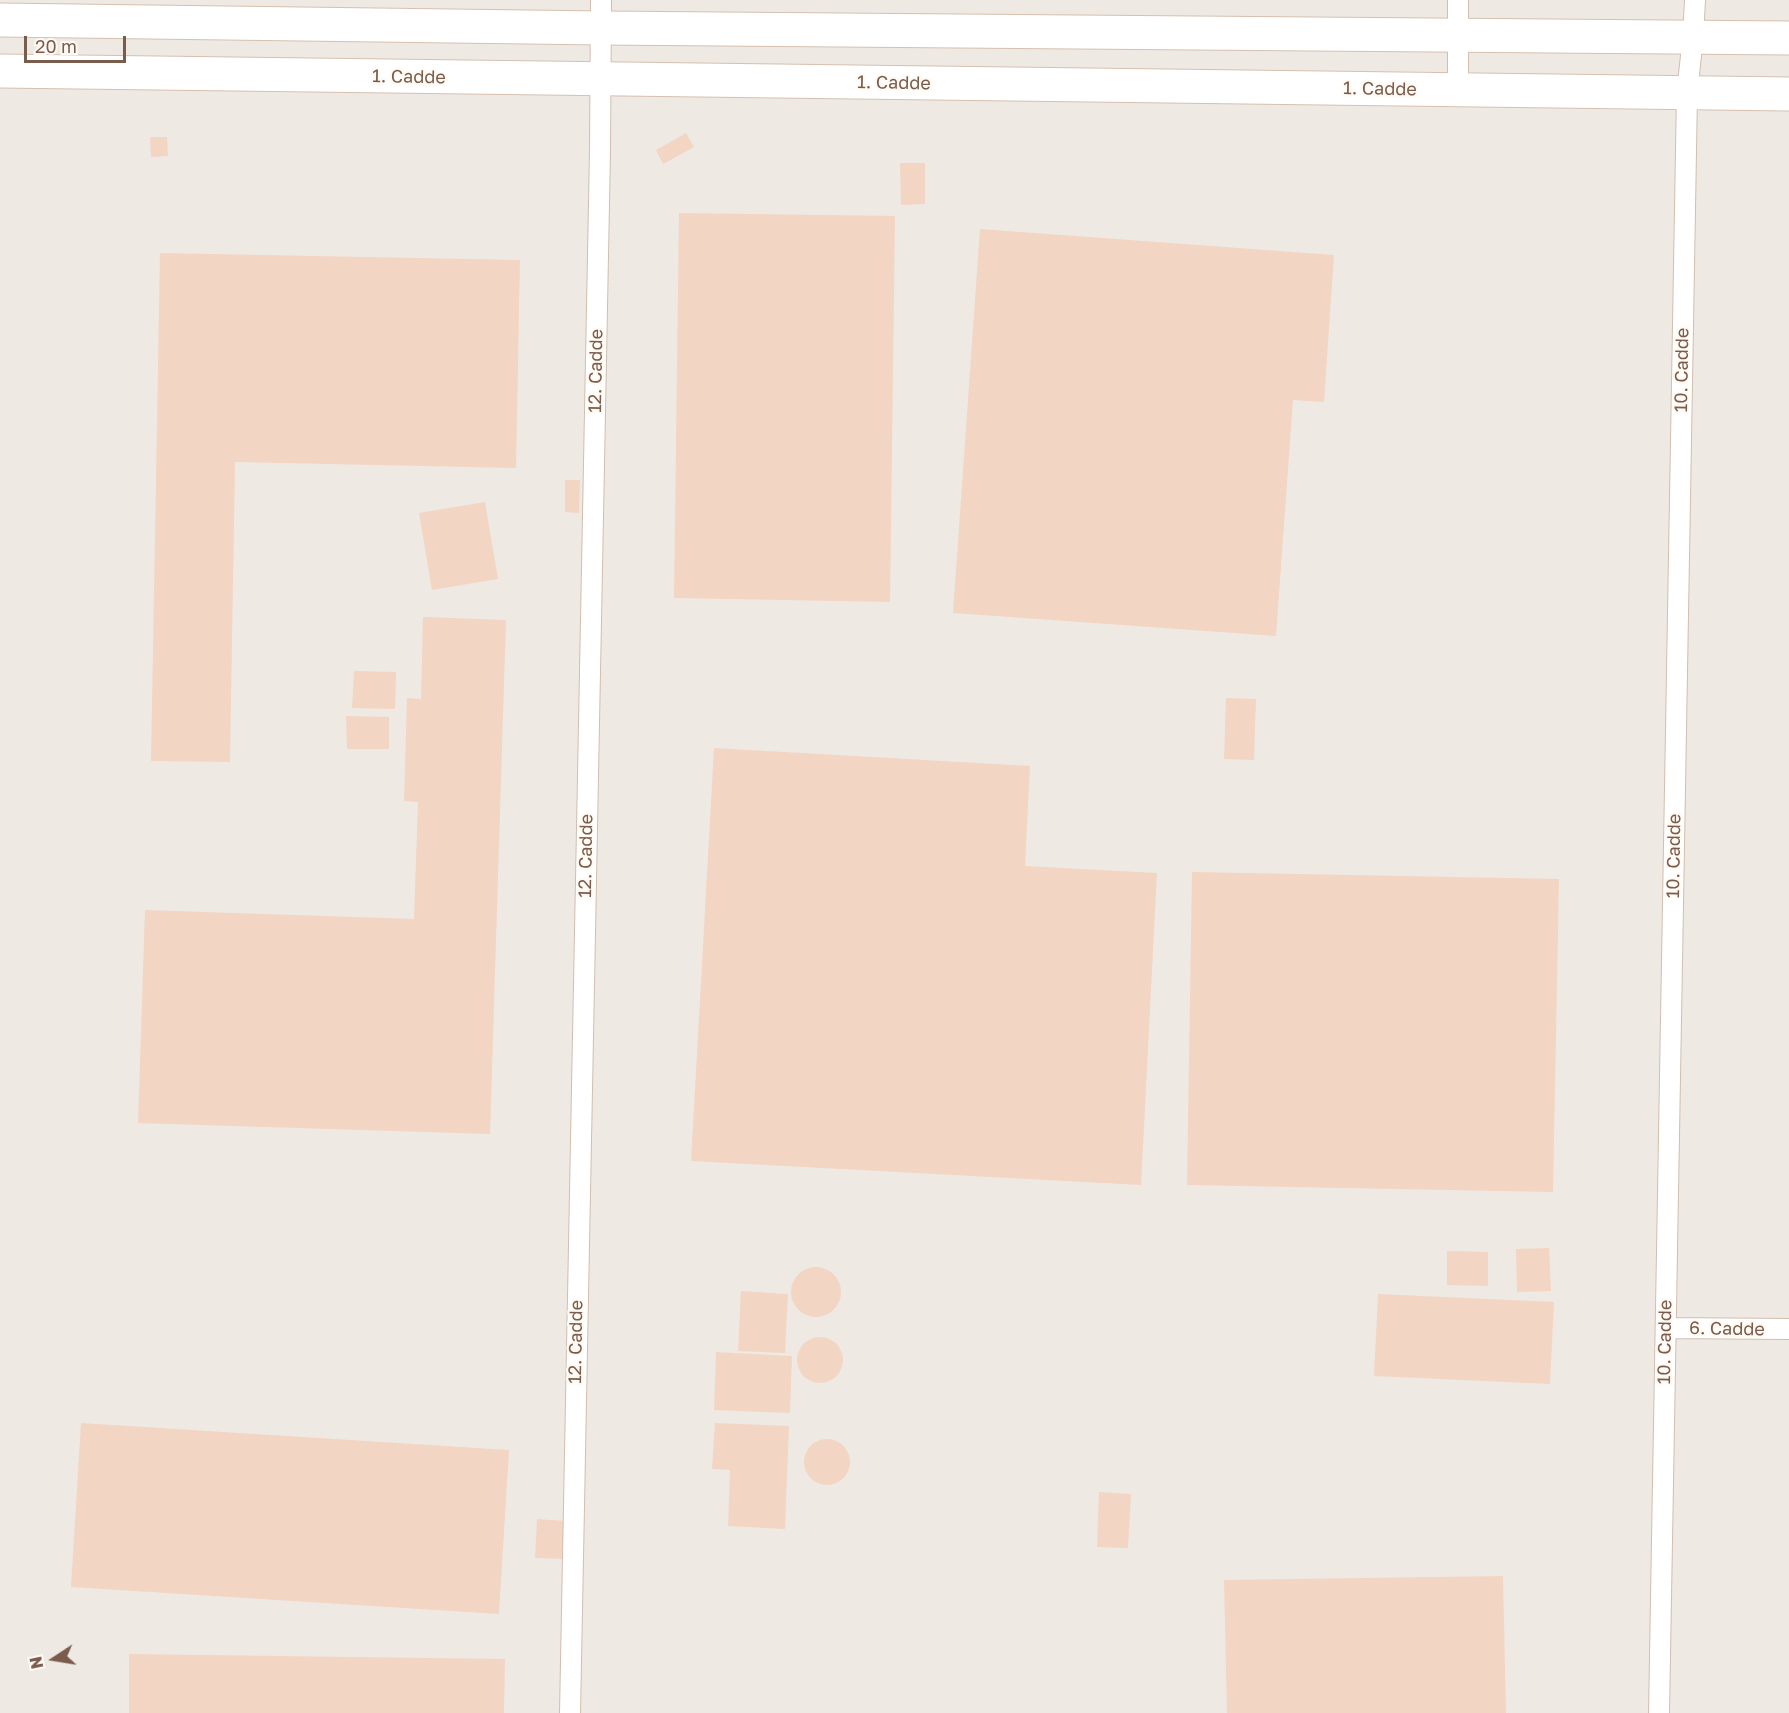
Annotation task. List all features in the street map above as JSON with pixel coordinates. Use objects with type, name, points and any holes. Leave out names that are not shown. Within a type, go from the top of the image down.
[{"type":"street","points":[[0,20],[601,14],[1457,35],[1789,38]]},
{"type":"street","name":"1. Cadde","points":[[0,71],[1789,94]]},
{"type":"lane","points":[[1458,0],[1458,90]]},
{"type":"lane","name":"10. Cadde","points":[[1659,1713],[1687,93],[1695,0]]},
{"type":"lane","name":"12. Cadde","points":[[570,1713],[601,14]]},
{"type":"lane","name":"6. Cadde","points":[[1666,1328],[1789,1329]]},
{"type":"shaded area","points":[[0,0],[1789,0],[1789,1713],[0,1713]]},
{"type":"building","points":[[686,133],[694,147],[663,164],[656,150]]},
{"type":"building","points":[[150,137],[167,137],[168,156],[151,157]]},
{"type":"building","points":[[900,163],[925,163],[925,204],[901,205]]},
{"type":"building","points":[[679,213],[895,216],[890,602],[674,598]]},
{"type":"building","points":[[980,229],[1334,255],[1324,402],[1293,400],[1276,636],[953,613]]},
{"type":"building","points":[[160,253],[520,260],[516,468],[235,462],[230,762],[151,761]]},
{"type":"building","points":[[565,480],[580,480],[579,513],[565,512]]},
{"type":"building","points":[[485,502],[498,579],[432,590],[419,513]]},
{"type":"building","points":[[423,617],[506,620],[490,1134],[138,1123],[145,910],[414,919],[418,802],[404,801],[407,698],[421,699]]},
{"type":"building","points":[[354,671],[396,672],[395,709],[352,708]]},
{"type":"building","points":[[1226,698],[1256,699],[1254,760],[1224,759]]},
{"type":"building","points":[[346,716],[389,717],[389,749],[347,749]]},
{"type":"building","points":[[714,748],[1030,766],[1025,866],[1157,873],[1141,1185],[691,1161]]},
{"type":"building","points":[[1192,872],[1559,879],[1553,1192],[1187,1185]]},
{"type":"building","points":[[1549,1248],[1551,1291],[1517,1292],[1516,1249]]},
{"type":"building","points":[[1447,1251],[1488,1252],[1488,1286],[1447,1285]]},
{"type":"building","points":[[816,1267],[825,1269],[836,1278],[841,1292],[839,1301],[830,1312],[816,1317],[807,1315],[796,1306],[791,1292],[793,1283],[802,1272]]},
{"type":"building","points":[[741,1291],[788,1294],[785,1353],[738,1351]]},
{"type":"building","points":[[1378,1294],[1554,1302],[1550,1384],[1374,1376]]},
{"type":"building","points":[[820,1337],[836,1344],[843,1360],[836,1376],[820,1383],[804,1376],[797,1360],[804,1344]]},
{"type":"building","points":[[716,1352],[792,1356],[790,1413],[714,1410]]},
{"type":"building","points":[[81,1423],[509,1450],[499,1614],[71,1587]]},
{"type":"building","points":[[715,1423],[789,1426],[785,1529],[728,1526],[730,1470],[712,1469]]},
{"type":"building","points":[[827,1439],[843,1446],[850,1462],[843,1478],[827,1485],[811,1478],[804,1462],[811,1446]]},
{"type":"building","points":[[1099,1492],[1131,1494],[1128,1548],[1097,1547]]},
{"type":"building","points":[[537,1519],[566,1521],[564,1559],[535,1558]]},
{"type":"building","points":[[1503,1576],[1506,1713],[1227,1713],[1224,1580]]},
{"type":"building","points":[[129,1654],[505,1659],[504,1713],[129,1713]]}]
